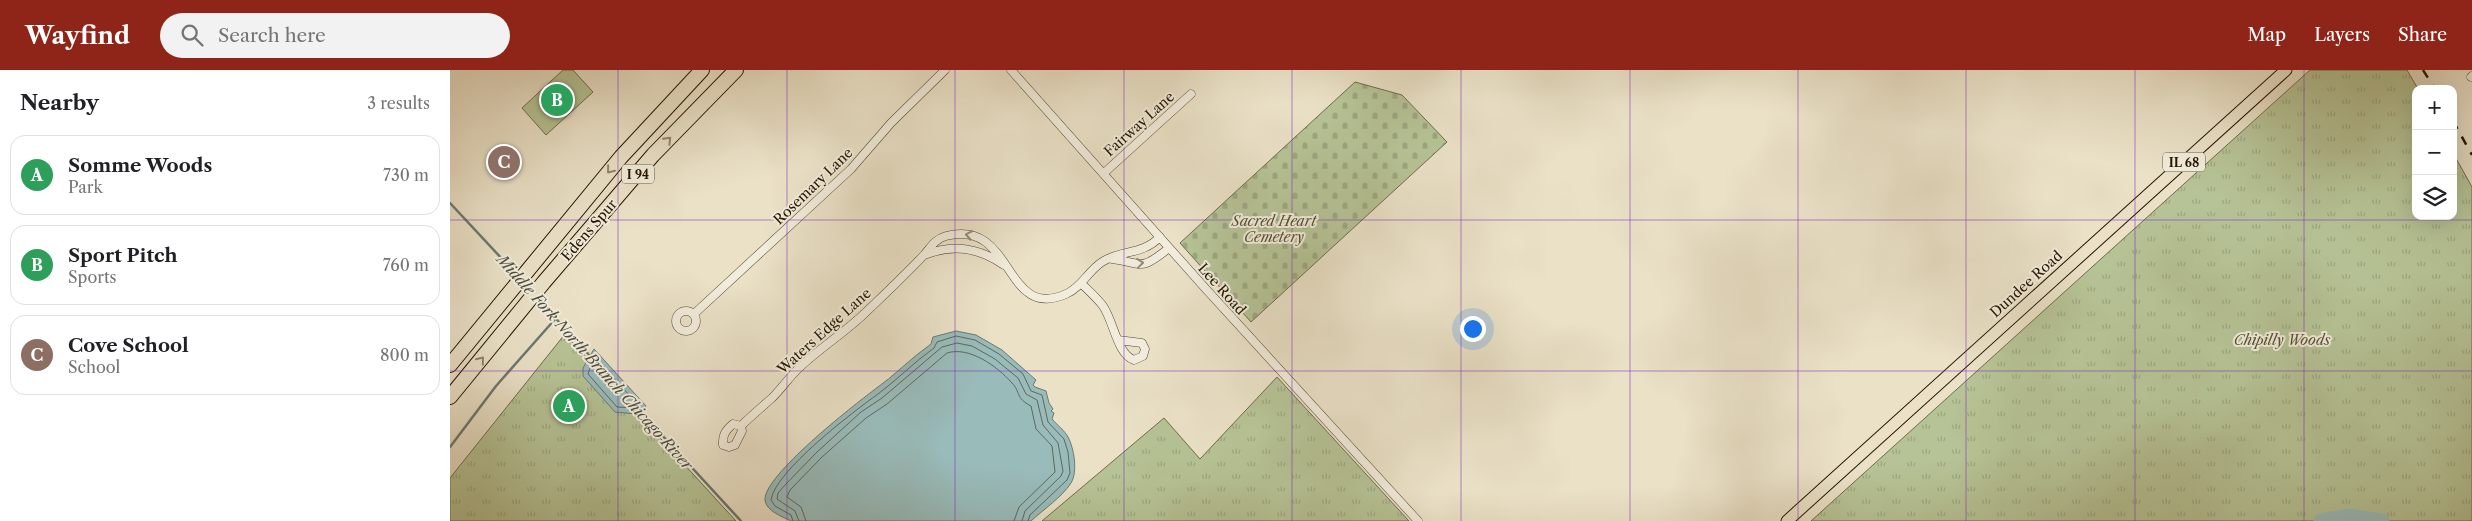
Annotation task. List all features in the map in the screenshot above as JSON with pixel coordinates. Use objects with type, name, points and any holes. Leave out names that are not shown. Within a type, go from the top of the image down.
[{"type":"highway","name":"Edens Spur","points":[[450,365],[621,157],[702,70]]},
{"type":"highway","name":"Edens Spur","points":[[450,397],[544,282],[653,156],[736,70]]},
{"type":"main road","name":"Dundee Road","points":[[1787,521],[2286,70]]},
{"type":"street","name":"Rosemary Lane","points":[[694,314],[851,169],[891,123],[945,70]]},
{"type":"street","name":"Lee Road","points":[[1011,70],[1104,172],[1169,248],[1418,521]]},
{"type":"street","name":"Fairway Lane","points":[[1104,172],[1191,94]]},
{"type":"street","name":"Waters Edge Lane","points":[[741,426],[771,398],[799,367],[862,316],[940,238],[966,234],[992,246],[1020,287],[1028,293],[1044,299],[1067,294],[1081,283],[1094,268],[1107,259],[1140,251],[1160,237]]},
{"type":"street","name":"Waters Edge Lane","points":[[924,255],[941,249],[960,247],[982,252],[1004,265]]},
{"type":"street","points":[[1107,259],[1139,265],[1152,261],[1169,248]]},
{"type":"street","points":[[1081,283],[1103,306],[1113,323],[1118,340]]},
{"type":"green space","points":[[563,70],[573,70],[593,92],[546,135],[522,108]]},
{"type":"green space","name":"Chipilly Woods","points":[[2310,70],[2407,70],[2416,85],[2412,85],[2412,220],[2457,220],[2457,160],[2472,187],[2472,521],[1811,521]]},
{"type":"green space","name":"Sacred Heart Cemetery","points":[[1355,82],[1402,95],[1447,142],[1251,322],[1180,243]]},
{"type":"green space","points":[[565,334],[736,521],[450,521],[450,478]]},
{"type":"green space","points":[[1277,377],[1409,521],[1042,521],[1164,418],[1200,459]]},
{"type":"water","points":[[956,331],[976,335],[1002,350],[1036,380],[1033,385],[1035,387],[1046,391],[1049,403],[1053,409],[1051,411],[1054,413],[1052,419],[1068,437],[1074,460],[1074,473],[1071,483],[1058,498],[1031,521],[791,521],[768,507],[765,500],[768,489],[778,475],[811,442],[931,344],[933,337]]},
{"type":"water","points":[[594,349],[646,406],[637,414],[615,412],[583,376],[583,368]]},
{"type":"waterway","name":"Middle Fork North Branch Chicago River","points":[[450,203],[517,275]]},
{"type":"waterway","name":"Middle Fork North Branch Chicago River","points":[[537,298],[591,357]]},
{"type":"waterway","points":[[450,447],[496,386],[556,318]]},
{"type":"waterway","name":"Middle Fork North Branch Chicago River","points":[[638,409],[741,521]]},
{"type":"waterway","name":"Middle Fork North Branch Chicago River","points":[[2321,521],[2348,516],[2382,521]]},
{"type":"railway","points":[[2423,70],[2432,85]]},
{"type":"railway","points":[[2457,128],[2472,155]]},
{"type":"place","name":"Sport Pitch","points":[[557,100]]},
{"type":"place","name":"Cove School","points":[[504,162]]},
{"type":"place","name":"Somme Woods","points":[[569,406]]}]
